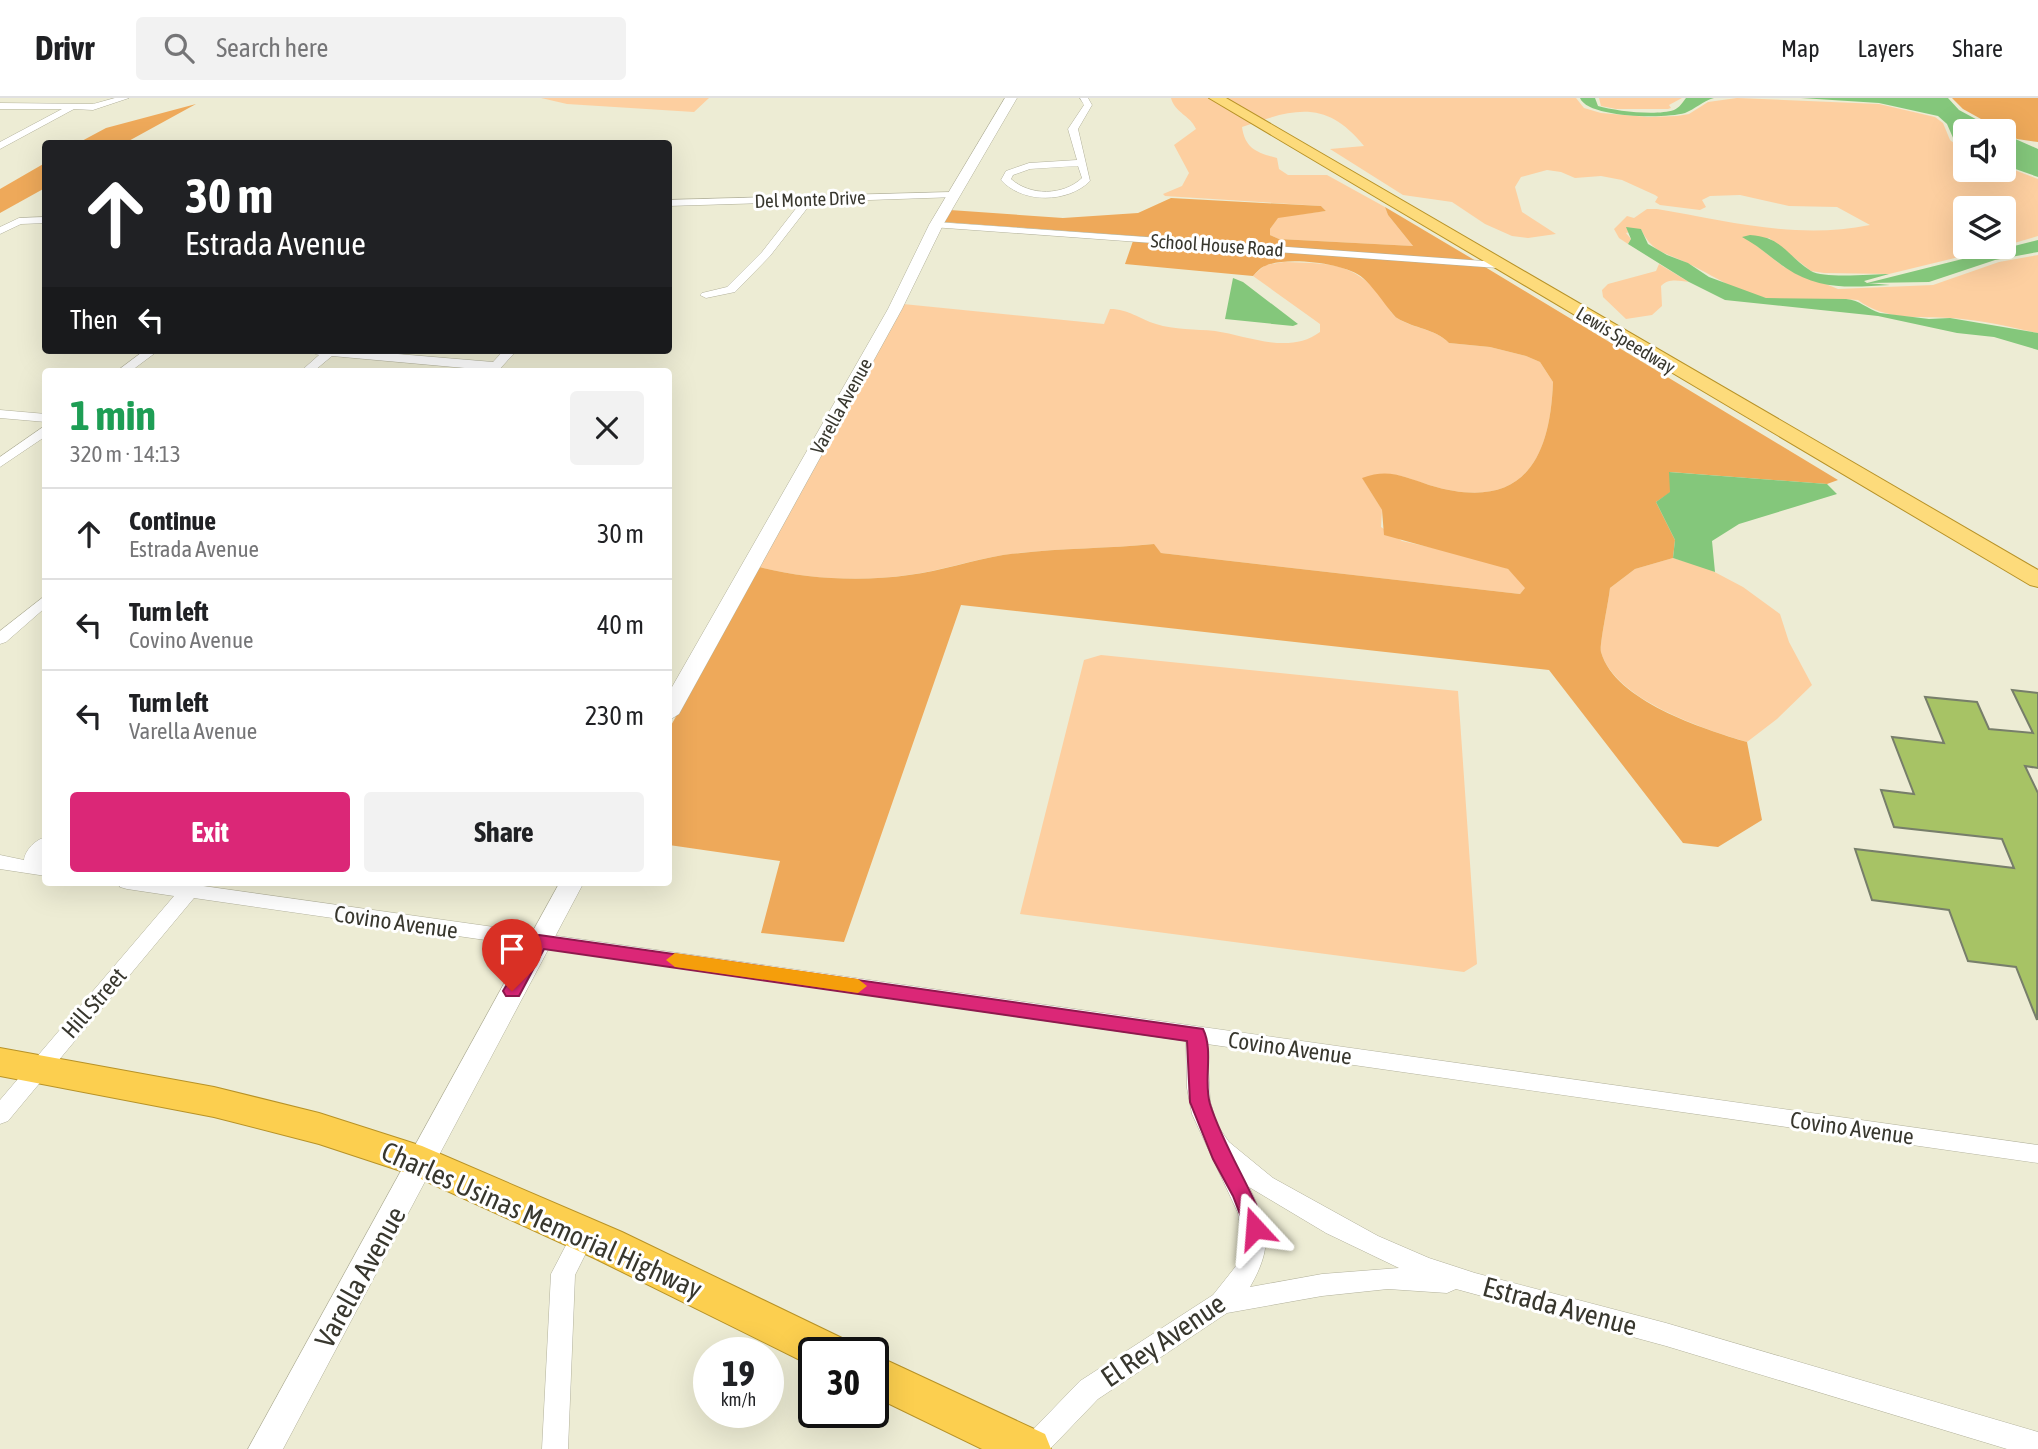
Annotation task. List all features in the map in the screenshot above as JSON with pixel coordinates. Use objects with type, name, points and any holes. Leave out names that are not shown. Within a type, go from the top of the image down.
[{"type":"highway","name":"Charles Usinas Memorial Highway","points":[[0,1062],[244,1107],[422,1162],[584,1233],[798,1337]]},
{"type":"highway","points":[[889,1382],[1030,1449]]},
{"type":"main road","name":"Lewis Speedway","points":[[1216,98],[2038,580]]},
{"type":"street","points":[[0,106],[71,108],[108,105],[125,98]]},
{"type":"street","name":"Varella Avenue","points":[[672,707],[895,309],[952,195],[1011,98]]},
{"type":"street","points":[[1082,163],[1021,167],[1009,173],[1006,180],[1013,187],[1026,191],[1066,191],[1085,183],[1087,179],[1073,129],[1088,105],[1084,98]]},
{"type":"street","points":[[0,146],[71,108]]},
{"type":"street","name":"Del Monte Drive","points":[[672,203],[952,195]]},
{"type":"street","points":[[706,295],[731,290],[766,254],[808,199]]},
{"type":"street","points":[[0,231],[19,221],[42,220]]},
{"type":"street","name":"School House Road","points":[[936,225],[1498,265]]},
{"type":"street","points":[[127,368],[147,354]]},
{"type":"street","points":[[310,368],[327,354]]},
{"type":"street","points":[[359,354],[494,368],[507,354]]},
{"type":"street","points":[[0,414],[42,418]]},
{"type":"street","points":[[0,463],[42,432]]},
{"type":"street","points":[[0,639],[42,602]]},
{"type":"street","points":[[40,868],[33,857],[42,847]]},
{"type":"street","points":[[0,862],[40,868]]},
{"type":"street","name":"Covino Avenue","points":[[155,886],[2038,1154]]},
{"type":"street","name":"Varella Avenue","points":[[265,1449],[570,886]]},
{"type":"street","name":"Hill Street","points":[[0,1115],[189,891]]},
{"type":"street","name":"Estrada Avenue","points":[[1196,1035],[1200,1102],[1213,1138],[1274,1191],[1347,1233],[1387,1252],[1475,1284],[1698,1343],[1877,1400],[2038,1445]]},
{"type":"street","name":"El Rey Avenue","points":[[1030,1449],[1089,1390],[1222,1303],[1247,1275],[1255,1252],[1255,1228],[1243,1194],[1213,1138]]},
{"type":"street","points":[[555,1449],[563,1274],[584,1233]]},
{"type":"street","points":[[1222,1303],[1322,1285],[1388,1278],[1475,1284]]},
{"type":"shaded area","points":[[541,98],[709,98],[694,112],[567,104]]},
{"type":"shaded area","points":[[1171,98],[1211,98],[1254,123],[1242,127],[1246,140],[1258,152],[1277,158],[1279,169],[1288,175],[1327,175],[1385,207],[1388,215],[1413,246],[1279,239],[1270,235],[1270,229],[1278,217],[1326,211],[1321,206],[1165,196],[1163,194],[1182,186],[1189,173],[1174,145],[1196,129]]},
{"type":"shaded area","points":[[1221,98],[1576,98],[1584,108],[1601,113],[1648,117],[1689,114],[1708,102],[1737,98],[1879,104],[1935,117],[1943,123],[1953,142],[1953,182],[2016,182],[2016,171],[2038,179],[2038,236],[2016,242],[2016,196],[1953,196],[1953,258],[1889,274],[1811,271],[1769,238],[1753,243],[1784,267],[1838,289],[1933,285],[1999,262],[2038,255],[2038,333],[1974,320],[1891,314],[1869,307],[1858,300],[1788,300],[1755,296],[1660,251],[1650,243],[1641,229],[1626,233],[1631,239],[1628,244],[1619,238],[1614,229],[1627,216],[1634,218],[1647,209],[1789,230],[1816,231],[1870,225],[1837,207],[1789,206],[1740,195],[1710,196],[1702,200],[1706,207],[1700,210],[1660,205],[1655,202],[1658,197],[1655,195],[1622,180],[1601,176],[1575,178],[1547,170],[1521,177],[1515,187],[1522,212],[1556,234],[1528,238],[1512,236],[1485,224],[1452,202],[1403,195],[1330,149],[1364,146],[1353,133],[1330,117],[1305,112],[1260,121]]},
{"type":"shaded area","points":[[1580,98],[1595,98],[1598,106],[1605,108],[1647,113],[1674,110],[1686,98],[1714,98],[1685,113],[1645,116],[1597,110],[1586,105]]},
{"type":"shaded area","points":[[1599,98],[1682,98],[1669,105],[1671,108],[1668,109],[1616,109],[1601,106]]},
{"type":"shaded area","points":[[1801,98],[1948,98],[1959,110],[1976,119],[1953,119],[1953,138],[1947,124],[1938,116],[1879,103]]},
{"type":"shaded area","points":[[1952,98],[2038,98],[2038,142],[2016,138],[2016,119],[1981,119],[1963,109]]},
{"type":"shaded area","points":[[196,104],[130,140],[84,140],[106,128]]},
{"type":"shaded area","points":[[2016,139],[2038,149],[2038,177],[2016,169]]},
{"type":"shaded area","points":[[42,165],[42,190],[0,213],[0,189]]},
{"type":"shaded area","points":[[1171,198],[1321,206],[1326,211],[1278,218],[1270,229],[1270,235],[1279,239],[1413,246],[1388,215],[1385,207],[1476,261],[943,222],[950,210],[1063,218],[1138,213]]},
{"type":"shaded area","points":[[1626,227],[1641,229],[1648,244],[1688,263],[1709,277],[1766,298],[1846,299],[1880,313],[1929,319],[1950,318],[2038,333],[2038,350],[1994,337],[1957,333],[1878,316],[1725,300],[1689,282],[1628,244],[1631,239]]},
{"type":"shaded area","points":[[1750,235],[1770,239],[1817,273],[1889,274],[1864,281],[1867,283],[1962,259],[2000,259],[1929,282],[1837,286],[1811,281],[1799,275],[1742,237]]},
{"type":"shaded area","points":[[2038,240],[2038,252],[2016,256],[2016,246]]},
{"type":"shaded area","points":[[1133,241],[1485,267],[1838,480],[1827,484],[1670,472],[1671,492],[1656,502],[1675,540],[1673,558],[1635,569],[1610,588],[1601,648],[1609,669],[1642,699],[1685,721],[1747,742],[1762,820],[1718,847],[1683,843],[1549,670],[961,605],[844,942],[761,933],[780,861],[672,845],[672,724],[759,567],[814,577],[890,577],[1003,555],[1154,544],[1161,553],[1520,594],[1525,588],[1508,569],[1384,535],[1382,510],[1362,478],[1380,474],[1396,475],[1460,492],[1486,492],[1507,486],[1523,475],[1536,459],[1545,437],[1553,382],[1540,362],[1490,347],[1449,343],[1437,334],[1404,322],[1395,316],[1363,278],[1343,268],[1301,261],[1275,263],[1263,267],[1253,276],[1125,264]]},
{"type":"shaded area","points":[[1284,262],[1324,264],[1345,269],[1367,282],[1394,316],[1404,322],[1437,334],[1449,343],[1490,347],[1540,362],[1553,382],[1545,437],[1536,459],[1523,475],[1507,486],[1486,492],[1460,492],[1389,474],[1363,479],[1382,510],[1381,527],[1402,541],[1483,559],[1508,569],[1526,587],[1520,594],[1161,553],[1153,544],[1003,555],[890,577],[814,577],[759,567],[903,304],[1104,324],[1110,309],[1117,309],[1170,327],[1215,331],[1269,342],[1295,342],[1320,332],[1320,324],[1253,276],[1265,265]]},
{"type":"shaded area","points":[[1659,264],[1689,282],[1664,283],[1661,286],[1662,306],[1652,315],[1626,319],[1603,297],[1602,290],[1608,284],[1656,271]]},
{"type":"shaded area","points":[[1233,278],[1243,282],[1298,324],[1293,326],[1225,319]]},
{"type":"shaded area","points":[[1669,472],[1827,484],[1837,494],[1739,524],[1712,541],[1715,572],[1673,558],[1675,540],[1656,502],[1670,492]]},
{"type":"shaded area","points":[[1673,558],[1707,568],[1743,587],[1780,614],[1789,642],[1812,685],[1777,719],[1747,742],[1686,720],[1642,698],[1610,669],[1601,652],[1610,588],[1635,569]]},
{"type":"shaded area","points":[[1101,655],[1458,691],[1477,964],[1464,972],[1020,914],[1084,660]]},
{"type":"building","points":[[2012,690],[2038,693],[2038,768],[2025,766],[2038,793],[2037,1020],[2016,967],[1968,961],[1949,910],[1872,900],[1855,849],[2014,868],[2002,839],[1894,827],[1881,790],[1914,794],[1892,737],[1944,743],[1925,697],[1977,702],[1989,729],[2033,733]]},
{"type":"slow traffic","points":[[675,960],[858,986]]},
{"type":"route","points":[[512,991],[539,942],[1196,1035],[1200,1102],[1213,1138],[1253,1216],[1255,1228]]}]
